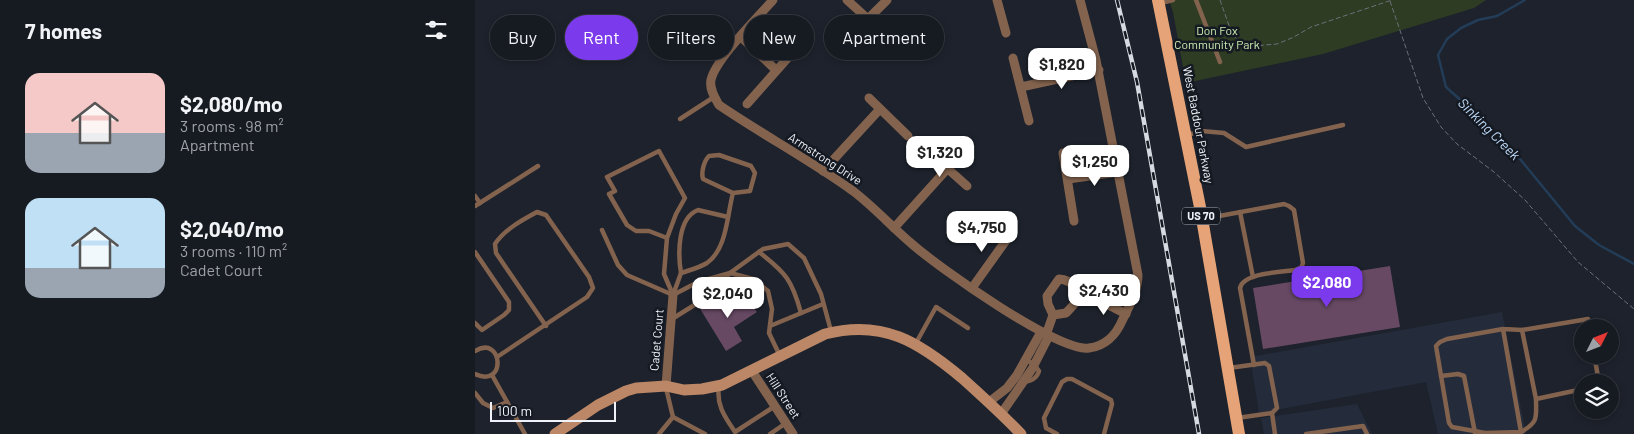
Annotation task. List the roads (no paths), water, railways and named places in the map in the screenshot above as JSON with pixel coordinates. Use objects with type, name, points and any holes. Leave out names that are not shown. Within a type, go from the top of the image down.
[{"type":"main road","name":"West Baddour Parkway","points":[[1159,2],[1202,219],[1239,434]]},
{"type":"street","points":[[714,97],[711,80],[720,61],[773,0]]},
{"type":"street","points":[[847,0],[864,15]]},
{"type":"street","points":[[872,15],[887,0]]},
{"type":"street","points":[[997,0],[1007,33]]},
{"type":"street","name":"Armstrong Drive","points":[[714,97],[719,105],[743,122],[855,193],[913,246],[972,288],[1045,334],[1069,345],[1089,349],[1109,340],[1118,331],[1138,285],[1138,275],[1099,70],[1080,0]]},
{"type":"street","points":[[741,37],[776,70]]},
{"type":"street","points":[[1013,58],[1029,121]]},
{"type":"street","points":[[747,104],[785,60]]},
{"type":"street","points":[[1021,87],[1099,70]]},
{"type":"street","points":[[869,98],[908,136]]},
{"type":"street","points":[[823,171],[880,109]]},
{"type":"street","points":[[929,152],[967,186]]},
{"type":"street","points":[[1063,154],[1074,221]]},
{"type":"street","points":[[894,228],[948,168]]},
{"type":"street","points":[[1068,179],[1118,172]]},
{"type":"street","points":[[972,288],[1012,232]]},
{"type":"street","name":"Cadet Court","points":[[666,386],[673,295]]},
{"type":"street","points":[[1093,296],[1125,314]]},
{"type":"street","points":[[1001,414],[1045,334],[1053,315]]},
{"type":"street","points":[[555,434],[615,396],[636,388],[666,386],[684,390],[720,386],[831,332],[856,329],[871,329],[901,336],[915,344],[943,362],[989,402],[1021,434]]},
{"type":"street","name":"Hill Street","points":[[752,371],[793,434]]},
{"type":"street","points":[[989,402],[1018,380]]},
{"type":"lane","points":[[1159,2],[1173,0]]},
{"type":"lane","points":[[1196,0],[1220,62]]},
{"type":"lane","points":[[680,119],[714,97]]},
{"type":"lane","points":[[1185,136],[1202,132],[1224,133],[1246,147],[1343,125]]},
{"type":"lane","points":[[667,238],[649,232],[636,231],[627,225],[609,194],[615,191],[607,177],[659,151],[685,198],[676,214],[667,238],[664,274],[673,295]]},
{"type":"lane","points":[[719,155],[751,166],[754,170],[755,173],[750,191],[733,193],[703,179],[702,174],[706,159],[709,156],[719,155]]},
{"type":"lane","points":[[475,206],[538,166]]},
{"type":"lane","points":[[681,273],[708,262],[718,251],[725,232],[733,193]]},
{"type":"lane","points":[[475,196],[480,203]]},
{"type":"lane","points":[[1202,219],[1284,204],[1294,210],[1303,263],[1301,268],[1253,277],[1245,280],[1240,288],[1254,365]]},
{"type":"lane","points":[[673,295],[681,273],[679,258],[680,240],[684,226],[692,213],[699,210],[728,217]]},
{"type":"lane","points":[[497,357],[546,326],[587,297],[593,288],[589,277],[546,215],[537,212],[524,219],[499,238],[495,244],[496,253],[546,326]]},
{"type":"lane","points":[[1240,212],[1253,277]]},
{"type":"lane","points":[[602,230],[618,265],[627,275],[673,295],[705,280],[730,273],[753,279],[768,291],[772,310],[769,333],[781,357]]},
{"type":"lane","points":[[672,319],[712,294],[730,273],[763,249],[788,244],[804,258],[823,304],[831,332]]},
{"type":"lane","points":[[475,252],[509,302],[509,310],[482,330],[475,323]]},
{"type":"lane","points":[[759,252],[780,268],[790,280],[801,313]]},
{"type":"lane","points":[[705,280],[712,285],[712,294]]},
{"type":"lane","points":[[770,326],[823,304]]},
{"type":"lane","points":[[915,344],[936,307],[968,328]]},
{"type":"lane","points":[[1522,330],[1536,399],[1536,419],[1534,424],[1521,432],[1474,433],[1452,427],[1449,423],[1436,346],[1440,342],[1447,339],[1503,329],[1522,330],[1574,322]]},
{"type":"lane","points":[[1503,329],[1521,432]]},
{"type":"lane","points":[[475,351],[480,348],[488,348],[497,357],[497,368],[492,375],[484,377],[475,374]]},
{"type":"lane","points":[[1228,368],[1265,363],[1271,371],[1277,408],[1272,413],[1236,418]]},
{"type":"lane","points":[[1441,376],[1458,374],[1464,376],[1474,433]]},
{"type":"lane","points":[[492,375],[525,434]]},
{"type":"lane","points":[[1057,434],[1046,428],[1044,418],[1062,382],[1067,379],[1073,379],[1111,400],[1112,404],[1104,434]]},
{"type":"lane","points":[[666,386],[673,418]]},
{"type":"lane","points":[[720,386],[717,396],[721,412],[735,432],[775,406]]},
{"type":"lane","points":[[1536,399],[1574,391]]},
{"type":"lane","points":[[475,392],[483,403],[493,408],[507,402]]},
{"type":"lane","points":[[1272,413],[1275,434]]},
{"type":"lane","points":[[659,434],[673,418]]},
{"type":"lane","points":[[673,418],[705,434]]},
{"type":"lane","points":[[770,434],[786,423]]},
{"type":"lane","points":[[1306,434],[1363,426],[1367,434]]},
{"type":"waterway","name":"Sinking Creek","points":[[1525,0],[1497,16],[1478,20],[1461,28],[1447,39],[1438,55],[1446,87],[1485,122],[1520,159],[1575,226],[1599,245],[1634,264]]},
{"type":"railway","points":[[1117,0],[1137,82],[1199,434]]},
{"type":"park label","name":"Don Fox Community Park","points":[[1217,38]]}]
